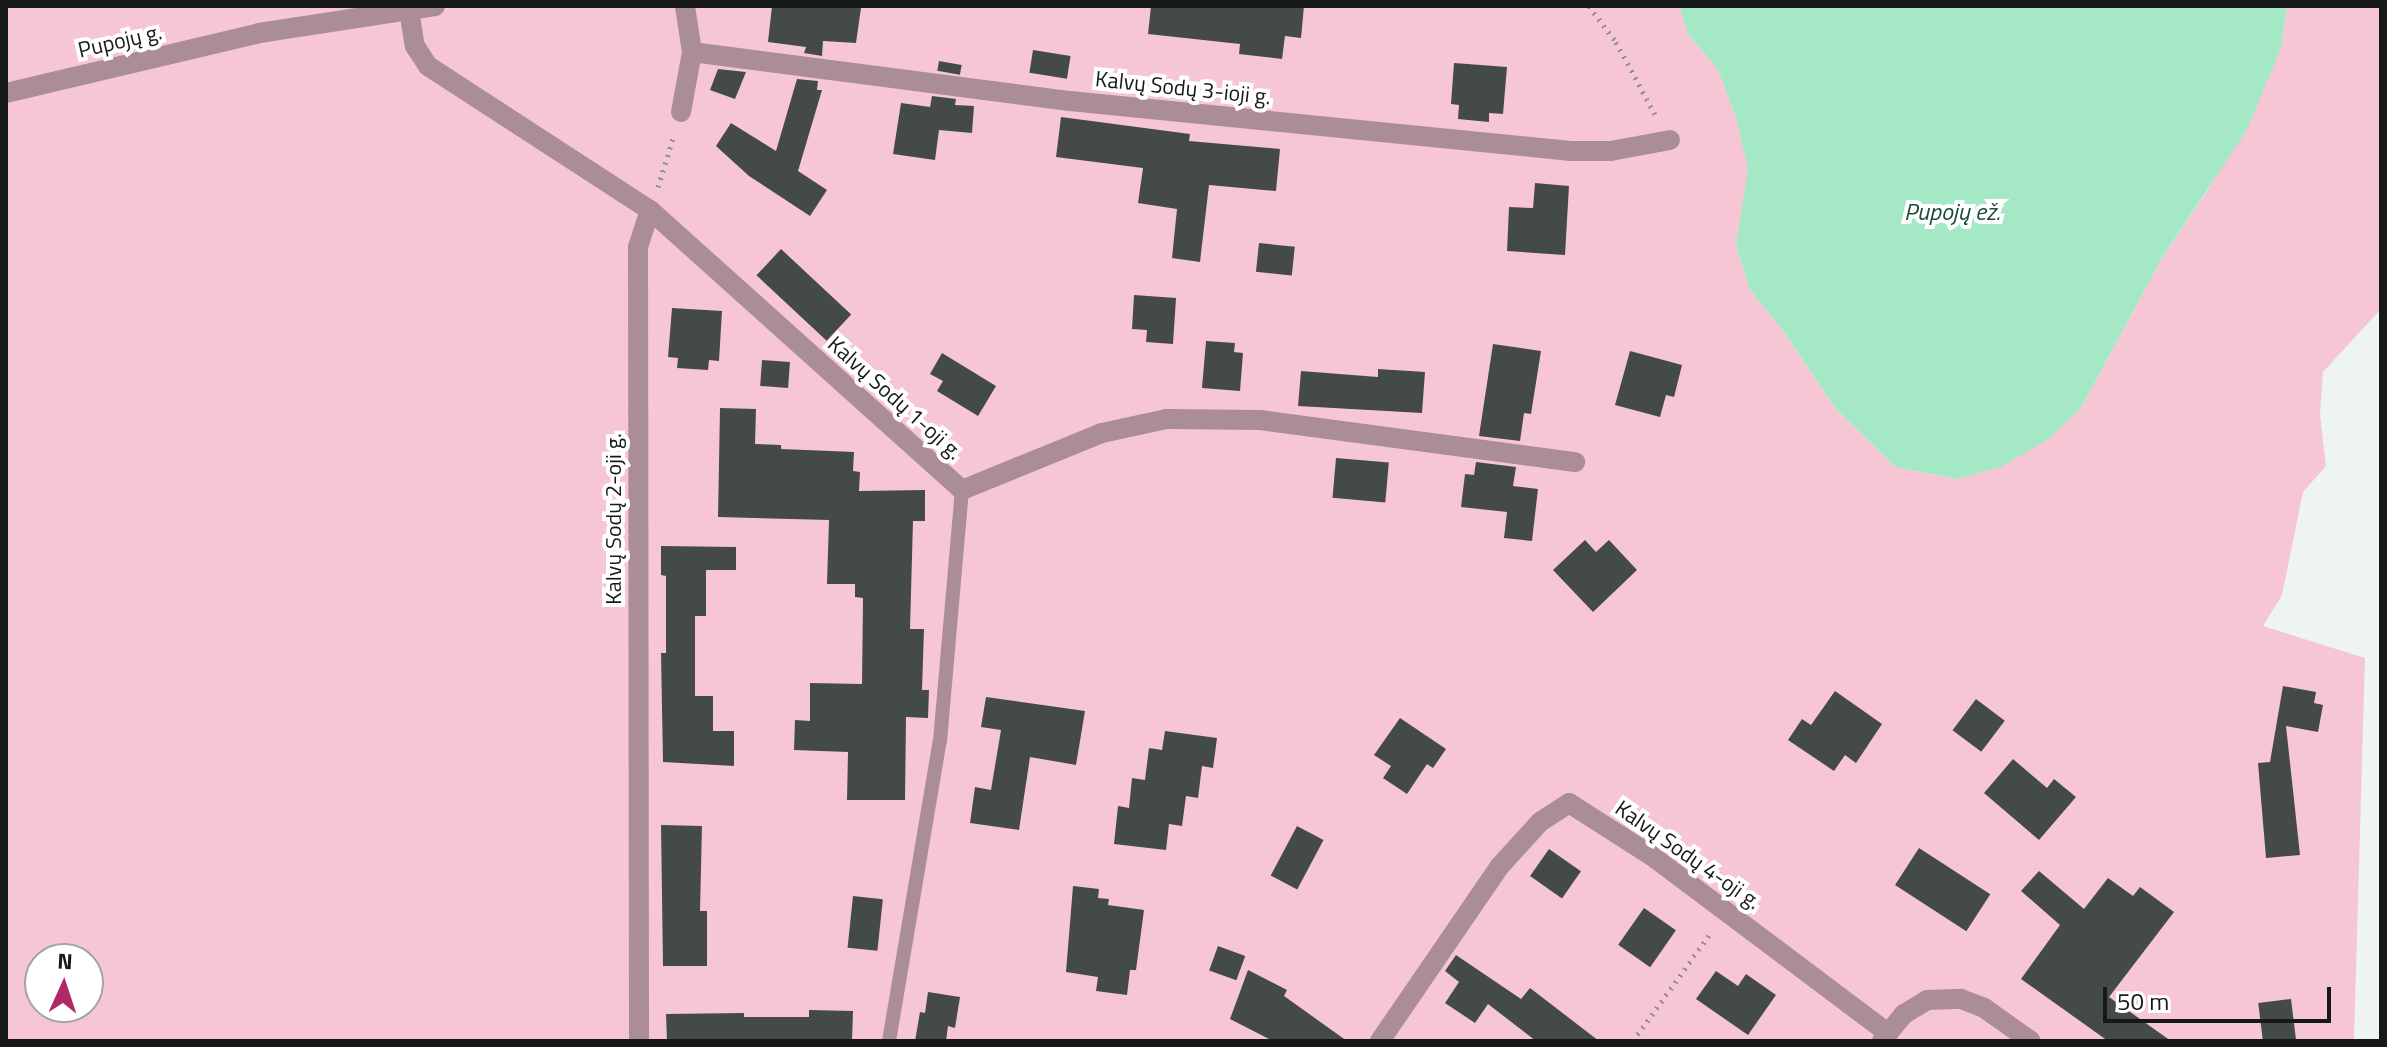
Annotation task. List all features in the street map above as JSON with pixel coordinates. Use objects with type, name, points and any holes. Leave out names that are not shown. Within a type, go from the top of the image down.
[{"type":"street","name":"Pupojų g.","points":[[6,93],[259,33],[435,6]]},
{"type":"street","points":[[681,112],[692,52],[685,6]]},
{"type":"street","name":"Kalvų Sodų 1-oji g.","points":[[409,10],[415,46],[428,66],[650,210],[962,490],[1102,433],[1167,419],[1260,420],[1575,462]]},
{"type":"street","name":"Kalvų Sodų 3-ioji g.","points":[[692,52],[1070,101],[1571,151],[1611,151],[1670,140]]},
{"type":"street","name":"Kalvų Sodų 2-oji g.","points":[[639,1041],[638,247],[650,210]]},
{"type":"street","name":"Kalvų Sodų 4-oji g.","points":[[1380,1041],[1500,866],[1540,822],[1569,803],[1652,856],[1727,910],[1885,1037],[1904,1014],[1927,1000],[1961,999],[1984,1008],[2031,1041]]},
{"type":"lane","points":[[889,1041],[940,741],[962,490]]},
{"type":"path","points":[[1589,6],[1616,42],[1670,140]]},
{"type":"path","points":[[650,210],[681,112]]},
{"type":"path","points":[[1633,1041],[1727,910]]},
{"type":"shaded area","points":[[6,6],[1679,6],[1689,36],[1717,68],[1736,117],[1749,169],[1736,246],[1750,290],[1786,335],[1835,408],[1895,467],[1957,479],[2081,408],[2162,258],[2209,188],[2281,48],[2287,6],[2381,6],[2381,309],[2323,372],[2320,415],[2326,466],[2303,492],[2282,595],[2263,626],[2365,658],[2354,1041],[6,1041]]},
{"type":"water","name":"Pupojų ež.","points":[[1679,6],[2287,6],[2281,48],[2247,130],[2162,258],[2081,408],[2050,438],[2001,467],[1957,479],[1895,467],[1835,408],[1786,335],[1750,290],[1736,246],[1748,169],[1736,117],[1717,68],[1689,36]]},
{"type":"building","points":[[772,6],[861,8],[856,43],[823,41],[822,56],[804,53],[806,47],[768,42]]},
{"type":"building","points":[[1151,6],[1304,6],[1301,38],[1285,36],[1282,59],[1239,54],[1240,44],[1148,34]]},
{"type":"building","points":[[1033,50],[1071,56],[1067,79],[1029,73]]},
{"type":"building","points":[[939,61],[962,65],[960,75],[937,71]]},
{"type":"building","points":[[1454,63],[1507,67],[1503,114],[1489,113],[1489,122],[1458,119],[1459,105],[1451,104]]},
{"type":"building","points":[[718,69],[746,72],[735,99],[710,90]]},
{"type":"building","points":[[797,79],[818,81],[817,90],[822,90],[798,171],[827,190],[810,216],[749,176],[716,146],[731,123],[776,151]]},
{"type":"building","points":[[932,96],[956,99],[955,105],[974,106],[972,133],[939,130],[935,160],[893,154],[901,103],[930,107]]},
{"type":"building","points":[[1061,117],[1190,134],[1189,141],[1280,149],[1276,191],[1209,185],[1200,262],[1172,258],[1177,209],[1138,203],[1143,168],[1056,157]]},
{"type":"building","points":[[1535,183],[1569,186],[1565,255],[1507,251],[1509,207],[1533,208]]},
{"type":"building","points":[[1259,243],[1295,247],[1292,276],[1256,272]]},
{"type":"building","points":[[781,249],[851,314],[827,341],[756,275]]},
{"type":"building","points":[[1134,295],[1176,298],[1173,344],[1146,342],[1147,330],[1132,329]]},
{"type":"building","points":[[672,308],[722,311],[719,361],[709,360],[708,370],[677,368],[678,358],[668,357]]},
{"type":"building","points":[[1206,341],[1235,343],[1234,352],[1243,353],[1240,391],[1202,388]]},
{"type":"building","points":[[1493,344],[1541,351],[1531,414],[1524,413],[1520,441],[1479,436]]},
{"type":"building","points":[[1630,351],[1682,365],[1674,397],[1666,395],[1660,417],[1615,405]]},
{"type":"building","points":[[942,353],[996,386],[978,416],[937,391],[943,381],[930,374]]},
{"type":"building","points":[[762,360],[790,362],[788,388],[760,386]]},
{"type":"building","points":[[1378,369],[1425,372],[1422,413],[1298,406],[1301,371],[1378,377]]},
{"type":"building","points":[[720,408],[756,409],[755,444],[781,445],[781,449],[854,452],[853,471],[860,472],[859,491],[925,490],[925,521],[913,521],[910,629],[924,629],[922,690],[929,690],[928,718],[906,717],[905,800],[847,800],[848,752],[794,750],[795,720],[810,721],[810,683],[862,684],[863,598],[855,597],[855,584],[827,584],[829,520],[718,517]]},
{"type":"building","points":[[1336,458],[1389,463],[1385,502],[1333,498]]},
{"type":"building","points":[[1476,462],[1516,467],[1513,486],[1538,489],[1532,541],[1504,538],[1507,512],[1461,507],[1465,474],[1474,475]]},
{"type":"building","points":[[1585,540],[1596,552],[1609,540],[1637,570],[1593,612],[1553,570]]},
{"type":"building","points":[[661,546],[736,547],[736,570],[706,570],[706,616],[695,616],[695,696],[713,696],[713,731],[734,731],[734,766],[663,762],[661,653],[666,653],[666,576],[661,575]]},
{"type":"building","points":[[2283,686],[2316,692],[2314,703],[2323,705],[2318,732],[2286,726],[2300,855],[2266,858],[2258,763],[2270,762]]},
{"type":"building","points":[[1835,691],[1882,724],[1856,763],[1845,755],[1834,771],[1788,740],[1802,719],[1811,725]]},
{"type":"building","points":[[986,697],[1085,711],[1076,765],[1030,757],[1019,830],[970,823],[975,787],[991,790],[1001,730],[981,727]]},
{"type":"building","points":[[1976,699],[2005,721],[1981,752],[1953,730]]},
{"type":"building","points":[[1400,718],[1446,749],[1433,768],[1427,764],[1407,794],[1383,778],[1391,766],[1374,755]]},
{"type":"building","points":[[1165,731],[1217,738],[1213,768],[1202,766],[1198,798],[1186,796],[1182,826],[1169,824],[1166,850],[1114,844],[1118,806],[1129,808],[1132,778],[1145,780],[1149,748],[1162,750]]},
{"type":"building","points":[[2013,759],[2047,788],[2054,779],[2076,797],[2039,840],[1984,793]]},
{"type":"building","points":[[661,825],[702,826],[700,911],[707,911],[707,966],[663,966]]},
{"type":"building","points":[[1297,826],[1323,840],[1297,890],[1271,875]]},
{"type":"building","points":[[1919,848],[1990,894],[1966,931],[1895,885]]},
{"type":"building","points":[[1549,849],[1581,871],[1562,898],[1530,876]]},
{"type":"building","points":[[2039,871],[2084,909],[2108,878],[2133,896],[2140,887],[2174,912],[2109,997],[2171,1041],[2108,1041],[2021,979],[2060,925],[2021,891]]},
{"type":"building","points":[[1073,886],[1099,889],[1098,898],[1109,899],[1108,905],[1144,910],[1136,970],[1130,970],[1127,995],[1096,991],[1098,977],[1066,972]]},
{"type":"building","points":[[853,896],[883,899],[877,951],[848,948]]},
{"type":"building","points":[[1644,908],[1676,930],[1650,967],[1618,945]]},
{"type":"building","points":[[1218,946],[1245,956],[1236,980],[1209,970]]},
{"type":"building","points":[[1456,955],[1521,999],[1530,988],[1599,1041],[1536,1041],[1488,1004],[1475,1023],[1445,1003],[1459,982],[1445,971]]},
{"type":"building","points":[[1248,970],[1287,990],[1284,996],[1347,1041],[1273,1041],[1230,1019]]},
{"type":"building","points":[[1716,971],[1738,986],[1746,974],[1776,995],[1748,1035],[1696,999]]},
{"type":"building","points":[[928,992],[960,997],[955,1028],[948,1026],[946,1041],[915,1041],[920,1012],[925,1013]]},
{"type":"building","points":[[2291,999],[2296,1041],[2263,1041],[2258,1003]]},
{"type":"building","points":[[809,1010],[853,1011],[852,1041],[667,1041],[666,1014],[744,1013],[744,1017],[809,1017]]}]
